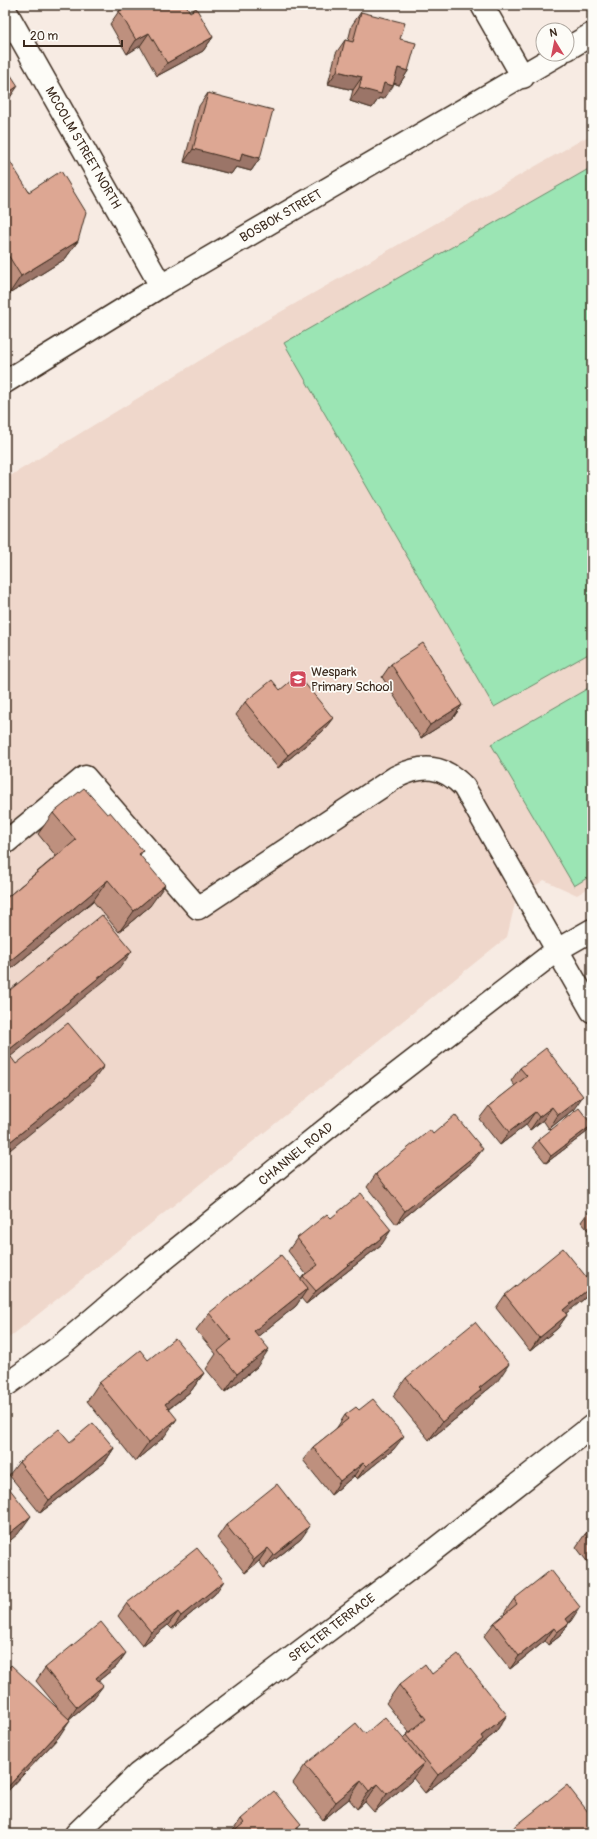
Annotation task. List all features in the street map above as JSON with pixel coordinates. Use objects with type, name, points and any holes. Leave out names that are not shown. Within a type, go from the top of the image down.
[{"type":"street","points":[[482,5],[523,77]]},
{"type":"street","name":"MCCOLM STREET NORTH","points":[[5,10],[161,286]]},
{"type":"street","points":[[575,44],[592,34]]},
{"type":"street","name":"BOSBOK STREET","points":[[5,382],[161,286],[546,62]]},
{"type":"street","points":[[5,844],[85,777],[198,908],[396,777],[409,770],[423,768],[438,770],[448,774],[464,787],[592,1011]]},
{"type":"street","name":"CHANNEL ROAD","points":[[5,1386],[67,1340],[141,1278],[350,1110],[557,950],[592,930]]},
{"type":"street","name":"SPELTER TERRACE","points":[[76,1834],[138,1774],[416,1564],[592,1426]]},
{"type":"shaded area","name":"Wespark Primary School","points":[[592,134],[592,886],[577,895],[544,880],[516,899],[507,937],[5,1341],[5,479],[263,322]]},
{"type":"green space","points":[[592,167],[592,652],[494,707],[284,343]]},
{"type":"green space","points":[[592,686],[592,875],[574,886],[491,744]]},
{"type":"building","points":[[131,5],[186,5],[190,12],[196,8],[213,37],[167,63],[149,33],[136,40],[119,11]]},
{"type":"building","points":[[361,12],[405,23],[400,39],[416,43],[408,71],[398,68],[393,86],[384,83],[381,94],[359,88],[362,77],[337,71],[345,40],[353,42]]},
{"type":"building","points":[[5,66],[18,86],[5,95]]},
{"type":"building","points":[[208,93],[273,110],[260,158],[242,153],[240,161],[193,149]]},
{"type":"building","points":[[9,160],[29,192],[61,171],[86,212],[78,241],[21,276],[5,250],[5,162]]},
{"type":"building","points":[[423,643],[462,705],[430,725],[391,664]]},
{"type":"building","points":[[298,675],[333,718],[288,755],[245,702],[272,680],[280,690]]},
{"type":"building","points":[[84,788],[107,814],[110,812],[143,851],[139,854],[165,885],[134,911],[108,880],[5,965],[5,899],[76,840],[53,813]]},
{"type":"building","points":[[102,915],[132,951],[5,1053],[5,994]]},
{"type":"building","points":[[68,1023],[104,1066],[6,1145],[5,1062],[11,1057],[16,1064]]},
{"type":"building","points":[[546,1048],[583,1096],[558,1115],[552,1107],[539,1117],[535,1112],[509,1132],[489,1106],[527,1076],[520,1068]]},
{"type":"building","points":[[579,1108],[592,1125],[551,1156],[538,1140]]},
{"type":"building","points":[[455,1115],[483,1149],[405,1211],[376,1174],[430,1130],[433,1134]]},
{"type":"building","points":[[361,1193],[391,1230],[316,1291],[303,1276],[318,1265],[297,1238],[327,1214],[331,1218]]},
{"type":"building","points":[[563,1248],[592,1284],[592,1286],[563,1310],[567,1315],[539,1338],[505,1295]]},
{"type":"building","points":[[281,1255],[308,1288],[254,1331],[269,1349],[237,1374],[218,1351],[231,1340],[209,1313]]},
{"type":"building","points":[[475,1322],[509,1364],[479,1388],[481,1390],[442,1422],[406,1378]]},
{"type":"building","points":[[175,1338],[204,1373],[165,1404],[177,1419],[148,1443],[99,1383],[140,1350],[148,1360]]},
{"type":"building","points":[[373,1399],[404,1436],[366,1466],[363,1463],[340,1481],[313,1447],[348,1419],[345,1415],[356,1407],[359,1410]]},
{"type":"building","points":[[93,1423],[114,1448],[49,1500],[19,1462],[59,1429],[70,1442]]},
{"type":"building","points":[[5,1483],[31,1516],[5,1537]]},
{"type":"building","points":[[277,1484],[310,1526],[274,1555],[268,1548],[254,1560],[226,1525]]},
{"type":"building","points":[[592,1529],[592,1543],[585,1534]]},
{"type":"building","points":[[197,1548],[224,1581],[181,1616],[178,1612],[151,1632],[127,1603]]},
{"type":"building","points":[[551,1570],[580,1607],[566,1619],[569,1623],[557,1632],[554,1628],[519,1656],[494,1623],[517,1604],[514,1599]]},
{"type":"building","points":[[101,1622],[126,1653],[96,1678],[103,1686],[77,1707],[45,1668]]},
{"type":"building","points":[[458,1654],[507,1715],[481,1736],[483,1739],[438,1775],[406,1735],[426,1719],[399,1685],[425,1664],[432,1674]]},
{"type":"building","points":[[11,1665],[70,1720],[5,1790],[5,1713],[7,1710],[5,1708],[5,1672]]},
{"type":"building","points":[[385,1717],[424,1763],[387,1794],[378,1784],[369,1791],[361,1781],[336,1802],[305,1765],[356,1723],[365,1734]]},
{"type":"building","points":[[567,1785],[592,1817],[592,1827],[583,1834],[507,1833]]},
{"type":"building","points":[[274,1791],[301,1824],[289,1834],[231,1834],[244,1823],[241,1819]]},
{"type":"place","name":"Wespark Primary School","points":[[298,679]]}]
